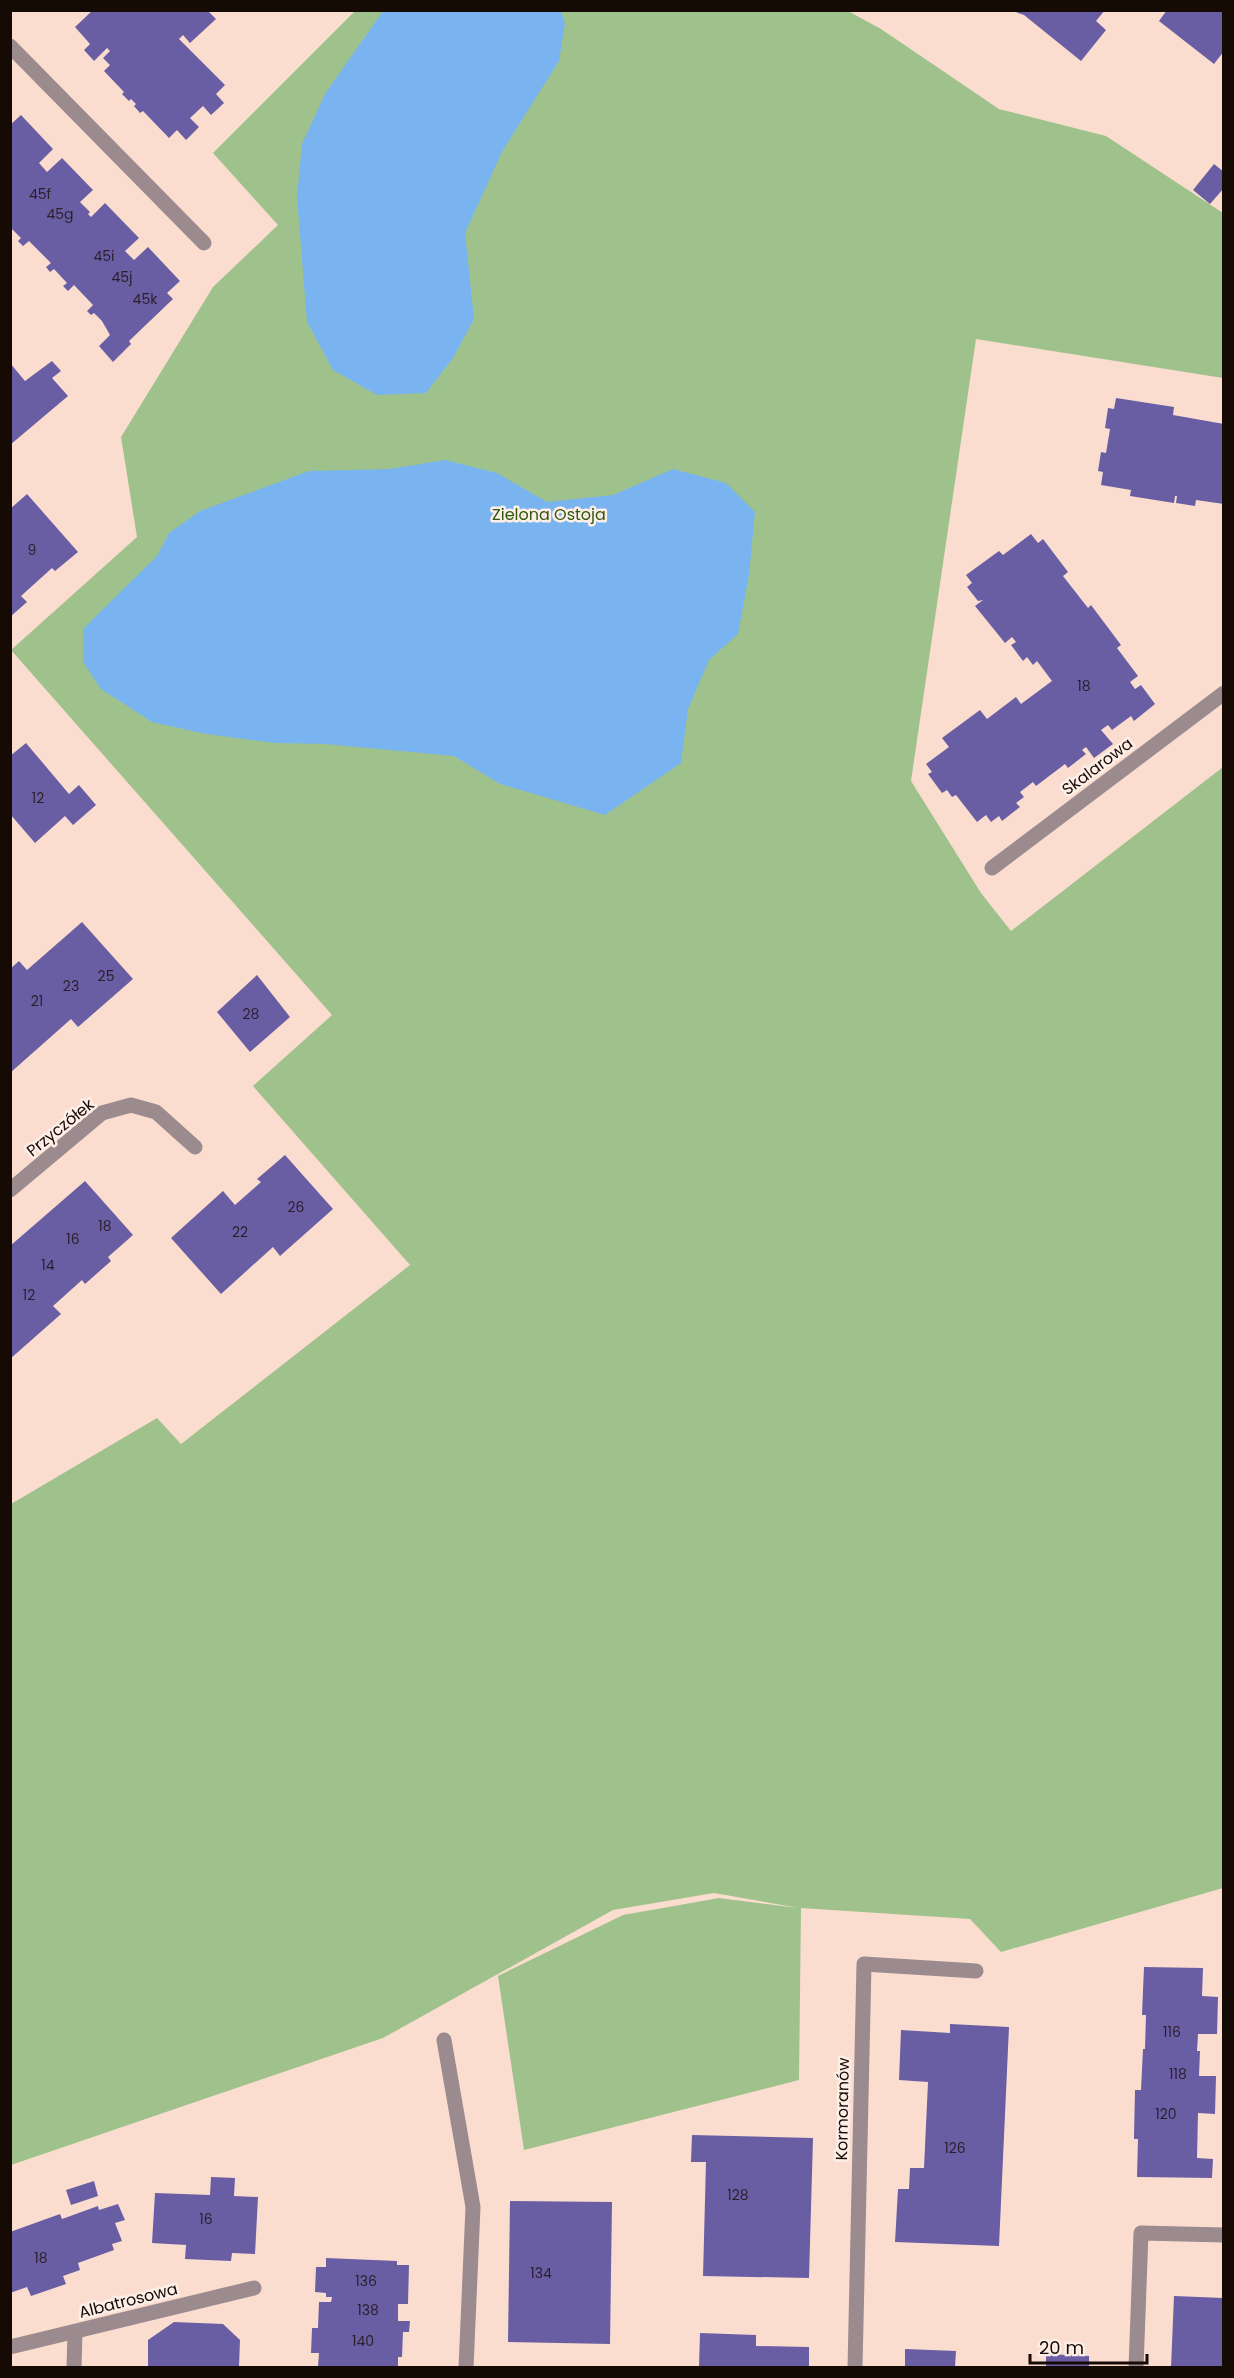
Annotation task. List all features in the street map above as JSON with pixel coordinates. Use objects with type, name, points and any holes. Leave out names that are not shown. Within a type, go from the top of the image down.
[{"type":"street","points":[[10,46],[204,243]]},
{"type":"street","name":"Skalarowa","points":[[992,868],[1224,693]]},
{"type":"street","name":"Przyczółek","points":[[10,1190],[102,1113],[131,1105],[156,1112],[195,1147]]},
{"type":"street","name":"Kormoranów","points":[[855,2367],[864,1964],[976,1971]]},
{"type":"street","points":[[444,2040],[472,2207],[466,2367]]},
{"type":"street","points":[[1136,2367],[1141,2233],[1224,2235]]},
{"type":"street","name":"Albatrosowa","points":[[10,2347],[254,2288]]},
{"type":"street","points":[[74,2367],[75,2332]]},
{"type":"green space","name":"Zielona Ostoja","points":[[355,11],[848,11],[881,29],[999,109],[1106,136],[1223,213],[1223,378],[976,339],[911,781],[981,893],[1011,931],[1223,767],[1223,1888],[1001,1952],[970,1919],[801,1908],[799,2080],[524,2150],[498,1976],[623,1915],[719,1898],[799,1908],[714,1893],[613,1910],[383,2038],[11,2165],[11,1504],[157,1418],[181,1444],[410,1265],[253,1086],[332,1015],[11,650],[137,537],[121,437],[213,287],[278,225],[213,153]]},
{"type":"water","points":[[383,11],[561,11],[565,24],[559,61],[503,150],[465,233],[474,319],[453,358],[426,393],[377,395],[333,370],[307,322],[297,197],[302,144],[325,94]]},
{"type":"water","points":[[445,460],[497,473],[547,502],[613,495],[673,469],[726,483],[755,512],[749,575],[738,634],[709,660],[688,709],[681,763],[605,815],[500,784],[454,756],[325,744],[276,743],[206,734],[152,722],[101,689],[83,662],[83,629],[157,556],[169,533],[200,511],[309,471],[390,469]]},
{"type":"building","points":[[93,10],[207,10],[216,19],[190,43],[183,35],[179,39],[225,85],[216,94],[224,103],[211,115],[203,106],[190,118],[199,127],[186,140],[177,130],[169,138],[143,111],[140,113],[134,106],[136,104],[122,94],[124,92],[104,71],[110,65],[103,58],[110,51],[107,48],[94,61],[84,50],[90,44],[75,27]]},
{"type":"building","points":[[1010,10],[1105,10],[1096,21],[1106,30],[1081,61],[1024,15]]},
{"type":"building","points":[[1167,10],[1224,10],[1224,51],[1214,64],[1159,21]]},
{"type":"building","points":[[21,115],[53,149],[39,163],[47,172],[62,158],[93,190],[80,202],[90,212],[88,214],[91,217],[105,203],[139,238],[125,251],[134,260],[148,247],[180,281],[167,293],[173,299],[129,341],[131,344],[113,362],[99,346],[110,335],[102,321],[94,313],[91,315],[87,311],[93,305],[74,285],[68,291],[63,286],[67,283],[54,269],[50,272],[46,267],[51,263],[29,241],[23,246],[18,241],[21,238],[10,227],[10,125]]},
{"type":"building","points":[[1214,164],[1224,172],[1224,188],[1210,204],[1193,190]]},
{"type":"building","points":[[52,361],[61,371],[52,378],[68,396],[10,445],[10,363],[25,381]]},
{"type":"building","points":[[1116,398],[1174,407],[1173,415],[1224,424],[1224,504],[1196,500],[1195,506],[1176,503],[1177,496],[1175,496],[1174,503],[1130,496],[1131,490],[1101,485],[1103,472],[1098,471],[1101,452],[1106,453],[1110,429],[1105,428],[1108,408],[1114,409]]},
{"type":"building","points":[[27,494],[78,552],[55,571],[52,568],[21,596],[27,602],[10,617],[10,509]]},
{"type":"building","points":[[1031,534],[1038,543],[1043,539],[1068,572],[1063,576],[1088,608],[1091,605],[1121,645],[1117,648],[1138,676],[1130,682],[1135,689],[1141,685],[1155,704],[1134,721],[1131,716],[1112,730],[1108,725],[1101,730],[1113,744],[1094,758],[1086,747],[1082,750],[1086,754],[1068,768],[1065,764],[1036,786],[1033,782],[1020,792],[1024,797],[1016,803],[1020,807],[1002,821],[999,816],[991,822],[986,815],[977,822],[956,795],[952,797],[947,790],[942,793],[928,774],[932,772],[926,764],[949,747],[942,738],[980,710],[987,719],[1016,697],[1021,704],[1052,681],[1037,661],[1033,665],[1027,657],[1023,661],[1011,645],[1016,642],[1012,637],[1005,643],[975,606],[983,600],[978,601],[967,587],[972,583],[966,575],[999,551],[1003,555]]},
{"type":"building","points":[[26,743],[69,794],[79,785],[96,805],[73,825],[65,816],[35,843],[10,814],[10,756]]},
{"type":"building","points":[[82,922],[133,979],[78,1027],[71,1019],[10,1073],[10,969],[19,961],[27,970]]},
{"type":"building","points":[[257,975],[290,1017],[250,1052],[217,1012]]},
{"type":"building","points":[[285,1155],[333,1209],[280,1256],[273,1247],[221,1294],[171,1238],[223,1191],[235,1205],[261,1182],[257,1179]]},
{"type":"building","points":[[85,1181],[133,1235],[108,1257],[111,1261],[85,1284],[82,1280],[53,1306],[61,1314],[10,1359],[10,1246]]},
{"type":"building","points":[[1144,1967],[1203,1968],[1202,1996],[1218,1997],[1217,2034],[1198,2034],[1197,2051],[1200,2051],[1199,2076],[1216,2076],[1215,2114],[1198,2113],[1197,2158],[1213,2159],[1212,2178],[1137,2177],[1138,2139],[1134,2139],[1135,2090],[1141,2090],[1143,2049],[1145,2049],[1146,2015],[1142,2015]]},
{"type":"building","points":[[950,2024],[1009,2027],[999,2246],[895,2242],[898,2189],[909,2189],[910,2168],[924,2168],[928,2082],[899,2080],[901,2030],[950,2033]]},
{"type":"building","points":[[692,2135],[813,2138],[809,2278],[703,2276],[706,2162],[691,2162]]},
{"type":"building","points":[[211,2177],[235,2178],[234,2196],[258,2197],[255,2254],[232,2253],[231,2261],[185,2259],[186,2245],[152,2243],[155,2193],[210,2195]]},
{"type":"building","points":[[94,2181],[98,2196],[71,2205],[66,2190]]},
{"type":"building","points":[[510,2201],[612,2202],[610,2344],[508,2342]]},
{"type":"building","points":[[118,2204],[125,2220],[115,2223],[122,2241],[112,2244],[114,2250],[78,2263],[80,2270],[63,2276],[66,2284],[31,2296],[27,2287],[10,2293],[10,2232],[60,2214],[62,2219],[98,2206],[99,2210]]},
{"type":"building","points":[[326,2258],[397,2261],[397,2265],[409,2265],[408,2304],[398,2304],[398,2321],[410,2321],[409,2332],[403,2332],[402,2357],[398,2357],[398,2367],[318,2367],[319,2353],[311,2353],[312,2328],[318,2328],[319,2302],[331,2302],[332,2297],[326,2297],[326,2293],[315,2292],[316,2267],[326,2267]]},
{"type":"building","points":[[1174,2296],[1224,2298],[1224,2367],[1171,2367]]},
{"type":"building","points":[[174,2322],[223,2324],[240,2340],[239,2367],[148,2367],[148,2340]]},
{"type":"building","points":[[700,2333],[756,2335],[756,2346],[809,2347],[809,2367],[699,2367]]},
{"type":"building","points":[[905,2349],[956,2351],[955,2367],[905,2367]]},
{"type":"building","points":[[1046,2354],[1089,2356],[1089,2367],[1046,2367]]}]
